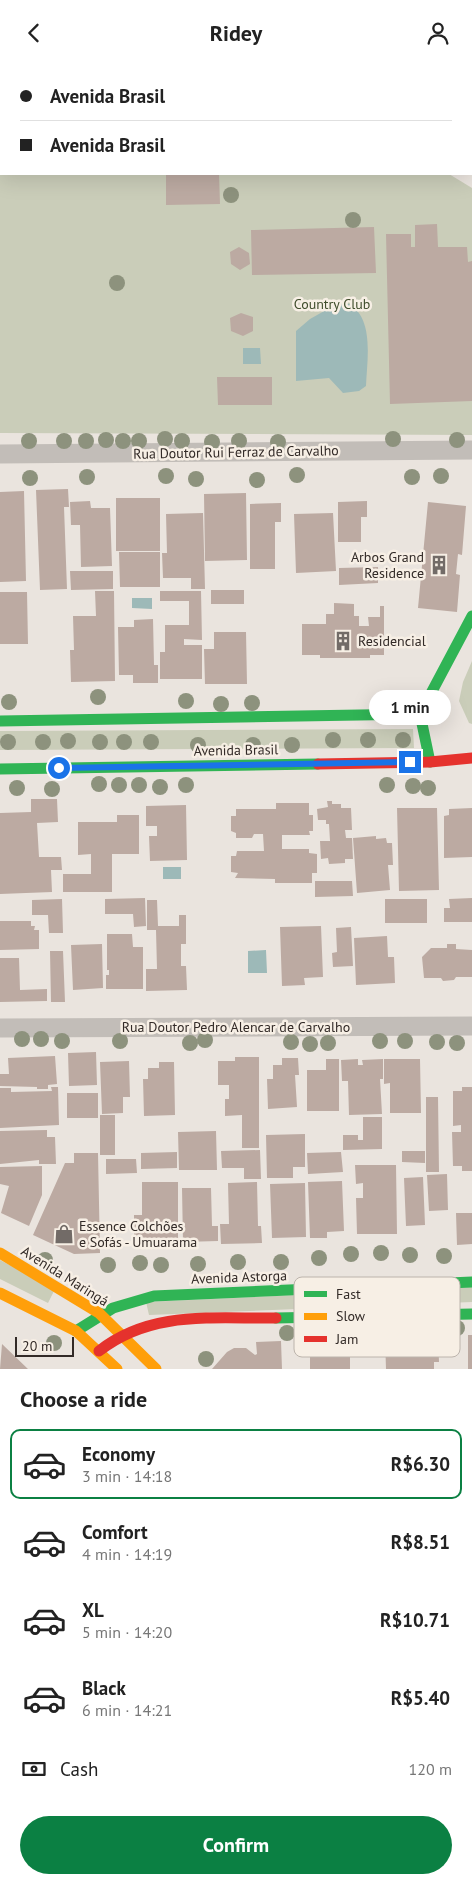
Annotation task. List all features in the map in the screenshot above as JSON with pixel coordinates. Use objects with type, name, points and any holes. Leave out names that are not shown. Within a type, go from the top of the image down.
[{"type":"street","name":"Rua Doutor Rui Ferraz de Carvalho","points":[[0,454],[472,450]]},
{"type":"street","points":[[430,762],[420,714],[472,616]]},
{"type":"street","points":[[0,721],[420,714]]},
{"type":"street","name":"Avenida Brasil","points":[[0,769],[430,762],[472,757]]},
{"type":"street","name":"Rua Doutor Pedro Alencar de Carvalho","points":[[0,1028],[472,1026]]},
{"type":"street","name":"Avenida Maringá","points":[[0,1253],[99,1313],[156,1369]]},
{"type":"street","name":"Avenida Astorga","points":[[76,1331],[99,1313],[123,1303],[154,1296],[294,1290]]},
{"type":"street","points":[[0,1293],[76,1331],[117,1369]]},
{"type":"street","points":[[99,1351],[120,1334],[152,1323],[183,1320],[294,1318]]},
{"type":"green space","name":"Country Club","points":[[0,175],[451,175],[472,188],[472,435],[0,433]]},
{"type":"green space","points":[[472,661],[472,724],[469,723],[459,701],[463,682]]},
{"type":"green space","points":[[413,729],[414,748],[0,750],[0,731]]},
{"type":"green space","points":[[0,1260],[55,1289],[48,1303],[0,1279]]},
{"type":"green space","points":[[472,1287],[472,1302],[460,1302],[460,1288]]},
{"type":"green space","points":[[294,1295],[294,1309],[149,1315],[146,1302]]},
{"type":"water","points":[[342,301],[353,307],[365,325],[368,350],[366,386],[359,391],[343,393],[329,378],[296,381],[296,331],[310,319]]},
{"type":"water","points":[[243,348],[260,348],[261,364],[243,364]]},
{"type":"water","points":[[132,598],[152,598],[152,609],[132,608]]},
{"type":"water","points":[[163,867],[181,867],[181,879],[163,879]]},
{"type":"water","points":[[266,950],[267,973],[248,973],[248,951]]},
{"type":"building","points":[[166,175],[219,175],[220,204],[166,205]]},
{"type":"building","points":[[437,224],[438,247],[467,247],[468,262],[472,261],[472,401],[390,404],[386,234],[411,234],[411,247],[415,247],[415,225]]},
{"type":"building","points":[[374,227],[376,273],[252,275],[251,230]]},
{"type":"building","points":[[239,247],[249,253],[250,264],[240,270],[231,264],[230,252]]},
{"type":"building","points":[[241,313],[253,317],[253,331],[243,336],[231,331],[230,318]]},
{"type":"building","points":[[217,377],[272,377],[272,405],[218,405]]},
{"type":"building","points":[[68,489],[69,507],[64,507],[67,589],[40,590],[36,490]]},
{"type":"building","points":[[24,491],[26,581],[0,582],[0,492]]},
{"type":"building","points":[[246,493],[247,560],[205,561],[204,494]]},
{"type":"building","points":[[116,498],[160,498],[160,551],[116,551]]},
{"type":"building","points":[[90,501],[91,508],[110,508],[112,566],[81,567],[80,525],[71,525],[70,502]]},
{"type":"building","points":[[367,501],[367,517],[361,517],[361,542],[338,542],[338,502]]},
{"type":"building","name":"Arbos Grand Residence","points":[[428,502],[466,506],[462,555],[458,554],[456,574],[460,575],[457,612],[418,608]]},
{"type":"building","points":[[281,503],[281,522],[275,522],[275,569],[250,569],[250,504]]},
{"type":"building","points":[[203,513],[205,589],[191,589],[191,578],[163,578],[162,553],[167,553],[166,514]]},
{"type":"building","points":[[333,513],[336,571],[296,573],[294,514]]},
{"type":"building","points":[[119,552],[160,552],[160,587],[120,587]]},
{"type":"building","points":[[378,567],[378,583],[339,585],[339,568]]},
{"type":"building","points":[[70,571],[113,571],[113,589],[71,590]]},
{"type":"building","points":[[211,590],[244,590],[244,604],[211,604]]},
{"type":"building","points":[[95,591],[114,591],[115,681],[71,682],[70,650],[74,650],[73,616],[96,616]]},
{"type":"building","points":[[160,591],[201,591],[202,640],[184,639],[184,645],[202,645],[202,679],[160,679],[160,652],[165,652],[165,625],[189,625],[189,601],[160,601]]},
{"type":"building","points":[[0,592],[27,592],[28,644],[0,644]]},
{"type":"building","name":"Residencial","points":[[334,603],[354,604],[354,616],[359,616],[359,626],[369,626],[368,617],[380,617],[380,606],[384,606],[384,655],[370,655],[370,658],[320,658],[320,655],[302,655],[302,624],[326,624],[326,614],[334,614]]},
{"type":"building","points":[[153,619],[154,665],[158,665],[158,683],[133,683],[133,675],[119,675],[118,627],[134,627],[134,620]]},
{"type":"building","points":[[214,632],[246,632],[247,684],[205,684],[204,649],[214,649]]},
{"type":"building","points":[[31,799],[57,799],[58,822],[37,823],[39,857],[61,857],[62,870],[51,870],[52,892],[0,894],[0,813],[31,812]]},
{"type":"building","points":[[327,801],[332,801],[332,804],[341,804],[341,808],[351,808],[352,830],[345,830],[346,838],[352,838],[353,859],[345,859],[345,863],[329,864],[328,858],[321,859],[320,841],[330,841],[329,824],[326,824],[326,820],[318,820],[317,809],[328,807]]},
{"type":"building","points":[[276,803],[309,803],[309,815],[313,815],[313,831],[309,831],[310,835],[282,835],[282,849],[309,849],[309,853],[317,854],[317,873],[312,873],[312,883],[275,883],[275,879],[235,878],[238,873],[231,872],[231,856],[236,856],[237,851],[264,851],[263,834],[254,834],[252,838],[236,838],[236,833],[231,831],[231,816],[236,816],[236,809],[276,809]]},
{"type":"building","points":[[186,805],[187,860],[150,861],[149,836],[157,836],[157,826],[146,826],[146,806]]},
{"type":"building","points":[[397,808],[437,808],[439,890],[399,891]]},
{"type":"building","points":[[472,808],[472,857],[444,858],[444,816],[449,815],[449,809]]},
{"type":"building","points":[[117,815],[139,815],[139,854],[112,854],[112,892],[63,892],[63,874],[91,874],[91,854],[78,855],[78,822],[117,822]]},
{"type":"building","points":[[376,836],[376,839],[386,838],[387,843],[392,843],[393,865],[388,865],[390,890],[357,893],[353,838]]},
{"type":"building","points":[[315,881],[352,881],[353,896],[315,897]]},
{"type":"building","points":[[145,898],[146,926],[134,927],[133,914],[105,914],[105,899]]},
{"type":"building","points":[[472,898],[472,922],[444,922],[444,908],[450,908],[449,899]]},
{"type":"building","points":[[62,899],[63,933],[49,933],[48,915],[32,915],[32,900]]},
{"type":"building","points":[[385,899],[427,899],[427,923],[385,923]]},
{"type":"building","points":[[147,900],[157,900],[158,926],[179,926],[179,915],[186,915],[186,944],[181,944],[181,966],[186,966],[187,990],[146,991],[146,969],[157,969],[156,930],[147,930]]},
{"type":"building","points":[[0,921],[31,921],[31,926],[35,926],[34,930],[39,930],[39,949],[0,950]]},
{"type":"building","points":[[321,926],[323,977],[304,978],[305,985],[282,986],[280,927]]},
{"type":"building","points":[[351,927],[353,966],[333,967],[332,953],[337,952],[336,928]]},
{"type":"building","points":[[107,934],[132,934],[133,947],[143,947],[143,989],[106,989],[106,975],[109,975],[109,970],[107,970]]},
{"type":"building","points":[[387,936],[388,957],[394,957],[395,983],[356,985],[354,938]]},
{"type":"building","points":[[102,944],[103,988],[73,990],[71,945]]},
{"type":"building","points":[[447,944],[456,944],[456,949],[472,950],[472,977],[456,977],[454,980],[443,981],[441,978],[424,978],[422,957],[431,948],[447,948]]},
{"type":"building","points":[[50,951],[63,951],[65,1002],[51,1002]]},
{"type":"building","points":[[0,958],[19,958],[20,990],[47,989],[47,1001],[0,1002]]},
{"type":"building","points":[[96,1052],[97,1085],[69,1086],[68,1053]]},
{"type":"building","points":[[55,1056],[57,1084],[48,1085],[48,1089],[0,1086],[0,1074],[9,1074],[8,1058]]},
{"type":"building","points":[[235,1057],[259,1057],[259,1148],[242,1148],[242,1115],[225,1116],[225,1099],[229,1099],[229,1085],[218,1085],[218,1061],[235,1061]]},
{"type":"building","points":[[282,1058],[298,1058],[299,1075],[295,1075],[297,1107],[268,1109],[267,1079],[273,1079],[273,1065],[282,1065]]},
{"type":"building","points":[[326,1059],[339,1059],[339,1111],[307,1111],[307,1070],[326,1070]]},
{"type":"building","points":[[358,1059],[358,1065],[363,1065],[362,1060],[383,1059],[383,1079],[380,1079],[382,1114],[349,1115],[348,1081],[342,1081],[341,1060]]},
{"type":"building","points":[[384,1059],[420,1059],[421,1113],[390,1113],[390,1083],[384,1084]]},
{"type":"building","points":[[129,1061],[130,1097],[123,1097],[123,1113],[102,1114],[100,1062]]},
{"type":"building","points":[[159,1062],[174,1062],[175,1115],[144,1116],[143,1079],[148,1079],[148,1068],[159,1068]]},
{"type":"building","points":[[51,1087],[58,1087],[59,1125],[0,1128],[0,1088],[11,1088],[11,1092],[52,1091]]},
{"type":"building","points":[[462,1087],[472,1087],[472,1171],[462,1171],[462,1166],[453,1166],[452,1132],[461,1132],[461,1125],[453,1126],[453,1091],[462,1091]]},
{"type":"building","points":[[67,1093],[98,1093],[98,1118],[67,1118]]},
{"type":"building","points":[[426,1097],[438,1097],[439,1172],[426,1172]]},
{"type":"building","points":[[100,1115],[115,1115],[115,1155],[100,1155]]},
{"type":"building","points":[[363,1117],[382,1117],[382,1149],[343,1150],[343,1135],[358,1135],[358,1140],[363,1140]]},
{"type":"building","points":[[47,1130],[47,1137],[55,1137],[56,1164],[39,1164],[39,1160],[0,1164],[0,1131]]},
{"type":"building","points":[[216,1131],[217,1170],[179,1170],[178,1132]]},
{"type":"building","points":[[305,1134],[305,1167],[293,1167],[293,1178],[267,1178],[266,1135]]},
{"type":"building","points":[[260,1150],[261,1179],[244,1179],[244,1168],[222,1168],[221,1151]]},
{"type":"building","points":[[402,1151],[425,1151],[425,1163],[402,1162]]},
{"type":"building","points":[[177,1152],[177,1168],[141,1169],[141,1153]]},
{"type":"building","points":[[341,1152],[343,1172],[308,1174],[307,1153]]},
{"type":"building","points":[[74,1153],[98,1153],[100,1253],[74,1254],[33,1235],[65,1163],[74,1163]]},
{"type":"building","points":[[106,1159],[136,1159],[137,1173],[106,1174]]},
{"type":"building","points":[[355,1165],[396,1165],[397,1234],[357,1234],[356,1198],[363,1198],[363,1183],[356,1184]]},
{"type":"building","points":[[42,1166],[42,1195],[29,1226],[1,1213],[9,1186],[0,1184],[0,1167]]},
{"type":"building","points":[[447,1174],[448,1210],[429,1211],[427,1175]]},
{"type":"building","points":[[423,1177],[425,1225],[406,1226],[404,1178]]},
{"type":"building","points":[[342,1181],[344,1231],[327,1232],[327,1238],[310,1238],[308,1182]]},
{"type":"building","points":[[142,1182],[178,1182],[178,1241],[134,1241],[134,1215],[142,1215]]},
{"type":"building","points":[[257,1182],[258,1226],[261,1226],[262,1243],[221,1244],[220,1224],[229,1224],[228,1183]]},
{"type":"building","points":[[305,1183],[306,1237],[272,1238],[270,1184]]},
{"type":"building","points":[[182,1188],[211,1188],[212,1226],[218,1226],[218,1241],[183,1242]]},
{"type":"building","points":[[456,1213],[472,1213],[472,1244],[457,1245]]},
{"type":"building","points":[[468,1335],[472,1335],[472,1369],[468,1369]]},
{"type":"building","points":[[281,1341],[282,1369],[212,1369],[227,1352],[234,1348],[246,1348],[255,1355],[257,1354],[256,1342]]},
{"type":"building","points":[[2,1344],[28,1369],[0,1369]]},
{"type":"building","points":[[310,1357],[350,1357],[350,1369],[310,1369]]},
{"type":"building","points":[[386,1357],[439,1357],[439,1362],[434,1362],[434,1369],[386,1369]]},
{"type":"traffic: fast","points":[[430,762],[420,714],[472,616]]},
{"type":"traffic: fast","points":[[0,721],[420,714]]},
{"type":"traffic: fast","points":[[0,769],[318,764]]},
{"type":"traffic: fast","points":[[460,1283],[472,1282]]},
{"type":"traffic: fast","points":[[76,1331],[113,1308],[154,1296],[294,1290]]},
{"type":"traffic: fast","points":[[460,1314],[472,1314]]},
{"type":"traffic: fast","points":[[276,1318],[294,1318]]},
{"type":"traffic: slow","points":[[0,1253],[99,1313],[156,1369]]},
{"type":"traffic: slow","points":[[0,1293],[76,1331],[117,1369]]},
{"type":"traffic: jam","points":[[318,764],[430,762],[472,758]]},
{"type":"traffic: jam","points":[[99,1351],[119,1338],[161,1323],[183,1319],[276,1318]]},
{"type":"place","name":"Arbos Grand Residence","points":[[439,565]]},
{"type":"place","name":"Residencial","points":[[343,641]]},
{"type":"place","name":"Essence Colchões e Sofás - Umuarama","points":[[64,1234]]},
{"type":"route","points":[[59,768],[410,762]]}]
